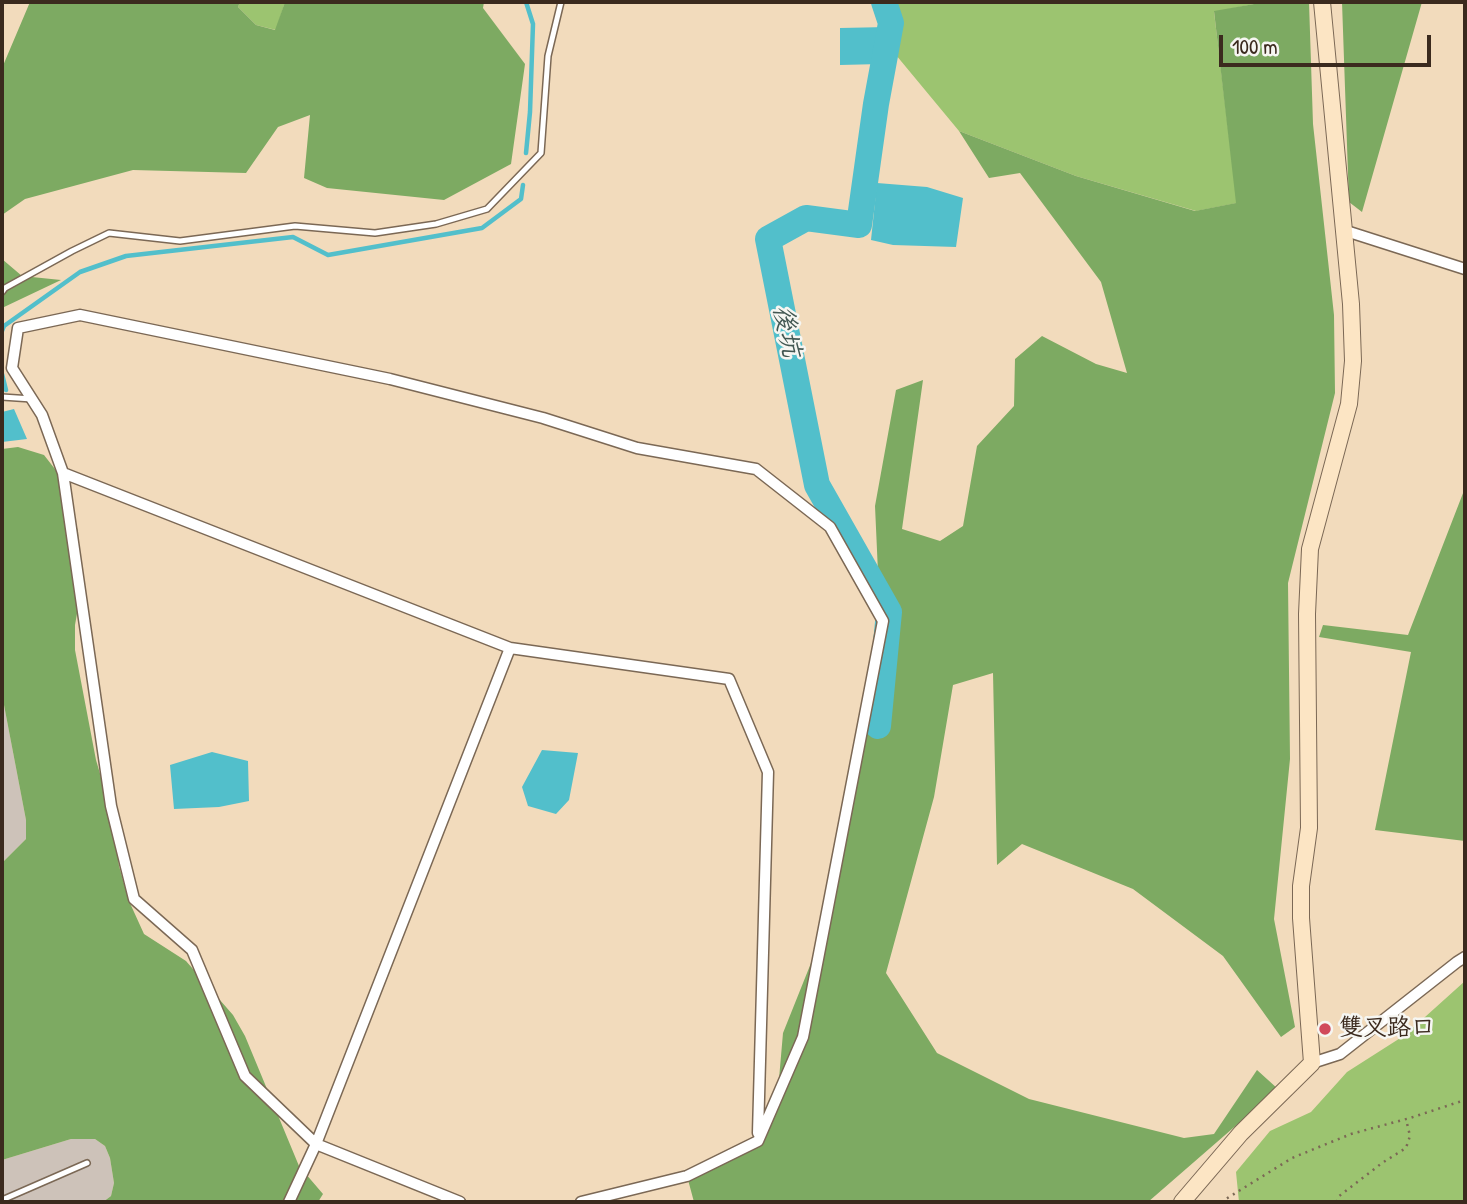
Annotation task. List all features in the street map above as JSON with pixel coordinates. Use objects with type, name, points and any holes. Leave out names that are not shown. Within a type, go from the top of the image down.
[{"type":"street","points":[[1312,1063],[1301,918],[1301,886],[1309,828],[1307,614],[1310,549],[1349,404],[1353,361],[1351,304],[1322,2]]},
{"type":"street","points":[[1343,230],[1465,269]]},
{"type":"street","points":[[460,1202],[316,1144],[245,1076],[192,950],[134,900],[111,806],[63,473],[42,415],[12,368],[18,328],[80,316],[390,379],[543,418],[637,447],[756,470],[830,527],[883,621],[803,1037],[758,1141],[687,1176],[581,1202]]},
{"type":"street","points":[[63,473],[510,648],[729,679],[768,772],[758,1141]]},
{"type":"street","points":[[289,1202],[316,1144],[510,648]]},
{"type":"street","points":[[1182,1202],[1241,1133],[1312,1063],[1340,1054],[1465,957]]},
{"type":"lane","points":[[2,292],[72,251],[109,233],[180,241],[295,226],[374,233],[436,224],[487,209],[541,153],[548,56],[561,2]]},
{"type":"lane","points":[[2,397],[32,399]]},
{"type":"lane","points":[[2,1200],[87,1163]]},
{"type":"path","points":[[1222,1202],[1292,1158],[1351,1134],[1465,1100]]},
{"type":"path","points":[[1337,1202],[1338,1197],[1406,1148],[1410,1136],[1406,1119]]},
{"type":"shaded area","points":[[2,684],[26,820],[26,839],[2,863]]},
{"type":"shaded area","points":[[71,1139],[95,1139],[105,1146],[114,1183],[111,1196],[103,1202],[2,1202],[2,1160]]},
{"type":"green space","points":[[30,2],[240,2],[238,7],[256,25],[275,30],[285,2],[484,2],[483,8],[525,64],[511,164],[444,200],[327,188],[304,178],[310,115],[278,127],[246,173],[133,170],[25,199],[2,215],[2,68]]},
{"type":"green space","points":[[240,2],[285,2],[276,30],[256,25],[238,7]]},
{"type":"green space","points":[[890,2],[1254,2],[1214,12],[1237,203],[1196,211],[1076,176],[959,131],[896,55]]},
{"type":"green space","points":[[1254,2],[1309,2],[1313,124],[1334,315],[1335,393],[1288,583],[1290,759],[1274,919],[1295,1027],[1281,1037],[1223,956],[1133,889],[1022,844],[997,865],[993,673],[953,685],[934,797],[886,973],[937,1053],[1029,1099],[1184,1138],[1214,1134],[1257,1070],[1278,1089],[1148,1202],[694,1202],[687,1176],[758,1141],[779,1079],[783,1033],[819,943],[854,761],[882,661],[875,506],[896,390],[923,380],[902,529],[940,541],[963,526],[977,446],[1014,406],[1015,359],[1042,336],[1096,364],[1127,373],[1101,282],[1020,173],[989,178],[959,131],[1076,176],[1195,211],[1236,203],[1214,11]]},
{"type":"green space","points":[[1342,2],[1422,2],[1362,212],[1349,202]]},
{"type":"green space","points":[[2,259],[22,276],[61,280],[2,308]]},
{"type":"green space","points":[[18,447],[44,455],[58,473],[78,531],[81,591],[75,625],[75,650],[96,760],[113,818],[119,866],[129,901],[144,934],[186,961],[233,1015],[245,1036],[299,1166],[323,1194],[318,1202],[103,1202],[111,1196],[114,1183],[105,1146],[95,1139],[71,1139],[2,1160],[2,863],[26,839],[26,820],[2,684],[2,449]]},
{"type":"green space","points":[[1465,488],[1465,841],[1375,830],[1411,652],[1319,637],[1323,625],[1408,635]]},
{"type":"green space","points":[[1465,981],[1465,1202],[1239,1202],[1236,1172],[1270,1131],[1311,1112],[1347,1072],[1405,1035]]},
{"type":"water","points":[[888,27],[881,64],[840,65],[840,28]]},
{"type":"water","points":[[877,183],[927,187],[963,198],[956,247],[893,245],[871,240]]},
{"type":"water","points":[[14,409],[27,439],[2,442],[2,412]]},
{"type":"water","points":[[542,750],[578,753],[569,800],[556,814],[528,806],[522,787]]},
{"type":"water","points":[[212,752],[248,761],[249,801],[219,807],[174,809],[170,765]]},
{"type":"waterway","points":[[526,2],[533,24],[526,153]]},
{"type":"waterway","name":"後坑","points":[[878,726],[889,612],[817,485],[768,239],[806,218],[859,225],[876,104],[891,23],[884,2]]},
{"type":"waterway","points":[[2,331],[4,326],[80,272],[126,256],[293,237],[328,255],[482,228],[521,199],[523,185]]},
{"type":"waterway","points":[[2,374],[6,390]]},
{"type":"place","name":"雙叉路口","points":[[1325,1029]]}]
